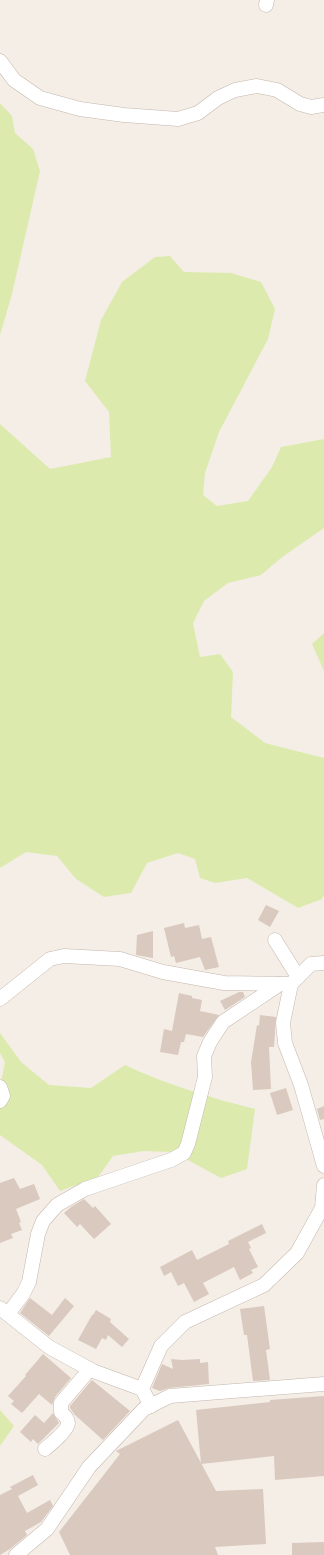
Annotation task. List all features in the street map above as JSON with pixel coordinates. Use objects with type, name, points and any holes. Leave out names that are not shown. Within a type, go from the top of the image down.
[{"type":"street","points":[[0,61],[14,80],[40,98],[87,110],[124,115],[178,119],[198,113],[218,98],[235,90],[257,86],[277,90],[300,104],[312,107],[324,106]]},
{"type":"street","points":[[275,940],[290,981],[283,1023],[285,1043],[301,1085],[324,1166]]},
{"type":"street","points":[[0,1000],[50,959],[64,956],[120,959],[163,972],[224,984],[290,981]]},
{"type":"street","points":[[151,1406],[142,1389],[90,1369],[49,1347],[4,1311],[23,1294],[29,1282],[38,1234],[43,1221],[57,1205],[85,1189],[171,1160],[184,1153],[188,1144],[205,1077],[204,1056],[210,1042],[223,1022],[290,981],[311,964],[324,963]]},
{"type":"street","points":[[0,1087],[3,1096],[0,1101]]},
{"type":"street","points":[[142,1389],[161,1346],[185,1322],[264,1286],[297,1253],[322,1208],[324,1185]]},
{"type":"street","points":[[45,1449],[66,1428],[68,1422],[67,1418],[61,1412],[61,1402],[90,1369]]},
{"type":"street","points":[[16,1555],[47,1529],[89,1467],[144,1409],[170,1396],[324,1384]]},
{"type":"green space","points":[[0,103],[12,116],[15,133],[33,149],[40,171],[12,294],[0,335]]},
{"type":"green space","points":[[170,256],[184,272],[231,273],[261,282],[275,309],[268,339],[219,432],[205,473],[203,495],[217,506],[248,501],[272,467],[281,447],[324,439],[324,528],[281,558],[261,575],[228,583],[204,601],[193,623],[200,657],[220,654],[233,672],[231,717],[265,743],[324,758],[324,895],[322,899],[298,908],[247,878],[215,883],[200,878],[195,859],[178,853],[147,863],[131,893],[104,897],[76,879],[57,856],[26,852],[0,868],[0,424],[50,469],[111,457],[109,412],[85,381],[101,320],[122,282],[155,257]]},
{"type":"green space","points":[[324,633],[324,671],[312,644]]},
{"type":"green space","points":[[0,1033],[21,1062],[49,1085],[91,1088],[125,1065],[157,1079],[188,1090],[255,1109],[247,1169],[221,1178],[173,1152],[144,1151],[113,1156],[98,1177],[60,1191],[42,1165],[0,1135],[0,1087],[5,1062],[0,1053]]},
{"type":"green space","points":[[0,1410],[14,1426],[0,1446]]},
{"type":"building","points":[[266,905],[279,911],[270,927],[258,920]]},
{"type":"building","points":[[184,923],[185,928],[199,925],[202,939],[211,937],[219,967],[205,970],[200,957],[176,963],[174,956],[171,957],[164,928]]},
{"type":"building","points":[[153,931],[153,958],[136,955],[137,935]]},
{"type":"building","points":[[239,992],[243,992],[245,997],[225,1010],[220,1001]]},
{"type":"building","points":[[179,993],[202,1000],[200,1011],[219,1015],[203,1037],[186,1034],[184,1042],[181,1042],[178,1055],[160,1052],[164,1029],[172,1031]]},
{"type":"building","points":[[260,1015],[276,1017],[274,1047],[269,1047],[271,1089],[253,1090],[251,1062]]},
{"type":"building","points":[[286,1088],[293,1110],[277,1115],[270,1093]]},
{"type":"building","points":[[324,1106],[324,1119],[320,1120],[317,1109]]},
{"type":"building","points":[[14,1178],[20,1189],[34,1184],[40,1199],[16,1209],[21,1222],[19,1223],[22,1230],[11,1234],[13,1238],[0,1243],[0,1183]]},
{"type":"building","points":[[84,1199],[93,1208],[95,1206],[111,1224],[94,1239],[80,1224],[77,1227],[64,1213]]},
{"type":"building","points":[[262,1224],[266,1233],[248,1242],[251,1248],[249,1249],[258,1267],[251,1270],[253,1273],[240,1280],[234,1267],[203,1283],[209,1294],[194,1302],[184,1283],[178,1286],[171,1272],[164,1276],[160,1267],[192,1250],[197,1260],[229,1244],[228,1241]]},
{"type":"building","points":[[30,1298],[52,1315],[65,1298],[74,1306],[49,1336],[20,1313]]},
{"type":"building","points":[[264,1306],[270,1349],[266,1350],[270,1380],[253,1381],[247,1335],[244,1335],[240,1309]]},
{"type":"building","points":[[96,1310],[111,1319],[110,1322],[129,1339],[122,1347],[108,1335],[106,1340],[102,1338],[96,1349],[78,1340]]},
{"type":"building","points":[[43,1354],[71,1378],[55,1397],[52,1405],[39,1394],[22,1413],[11,1404],[14,1401],[8,1396]]},
{"type":"building","points":[[171,1359],[200,1359],[200,1363],[208,1362],[209,1384],[169,1388],[160,1391],[152,1388],[162,1364],[173,1369]]},
{"type":"building","points":[[92,1380],[130,1411],[103,1440],[75,1415],[70,1408],[70,1406]]},
{"type":"building","points":[[324,1396],[324,1476],[275,1480],[274,1456],[201,1464],[196,1410],[270,1402],[270,1400]]},
{"type":"building","points":[[53,1413],[59,1423],[38,1444],[33,1439],[31,1442],[20,1432],[35,1415],[44,1423]]},
{"type":"building","points":[[178,1420],[216,1491],[263,1489],[266,1544],[215,1547],[218,1555],[70,1555],[59,1532],[120,1454],[116,1451]]},
{"type":"building","points":[[33,1475],[38,1485],[18,1496],[27,1513],[50,1500],[53,1506],[41,1522],[25,1531],[27,1535],[0,1555],[0,1495],[12,1489],[10,1487]]},
{"type":"building","points":[[324,1542],[324,1555],[292,1555],[292,1543]]}]
